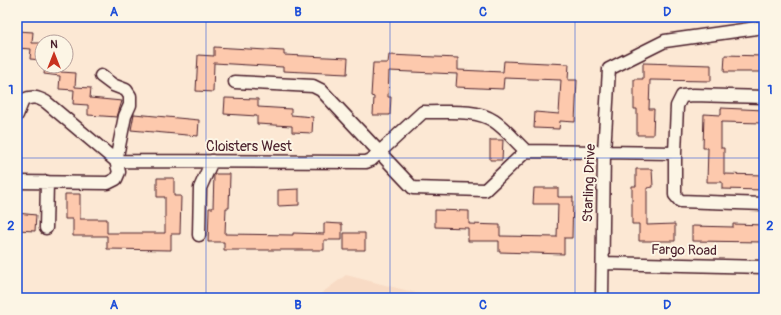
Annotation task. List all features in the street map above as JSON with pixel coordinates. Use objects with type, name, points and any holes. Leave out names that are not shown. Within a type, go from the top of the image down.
[{"type":"street","name":"Starling Drive","points":[[602,298],[604,152],[609,69],[665,42],[764,27]]},
{"type":"street","points":[[17,182],[108,183],[116,180],[119,172],[116,161],[125,116],[130,105],[130,96],[126,90],[113,84],[102,76]]},
{"type":"street","points":[[235,82],[313,86],[321,90],[413,188],[482,190],[489,187],[526,150],[675,153]]},
{"type":"street","points":[[764,97],[693,94],[682,96],[677,106],[675,153],[675,195],[680,201],[764,204]]},
{"type":"street","points":[[17,115],[23,100],[30,97],[37,97],[46,102],[116,161]]},
{"type":"street","name":"Cloisters West","points":[[116,161],[366,162],[372,160],[423,112],[482,115],[493,120],[526,150]]},
{"type":"street","points":[[198,235],[200,188],[212,161]]},
{"type":"street","points":[[46,228],[47,182]]},
{"type":"street","name":"Fargo Road","points":[[602,263],[764,267]]},
{"type":"shaded area","points":[[346,275],[436,298],[315,298]]},
{"type":"building","points":[[17,31],[33,32],[32,43],[34,43],[34,59],[30,59],[31,49],[17,48]]},
{"type":"building","points":[[214,47],[284,51],[284,55],[348,58],[347,74],[283,71],[283,67],[214,63],[213,92],[196,91],[198,55],[214,56]]},
{"type":"building","points":[[389,55],[458,58],[458,70],[503,72],[504,61],[569,64],[568,80],[577,80],[575,122],[560,121],[559,129],[534,128],[535,112],[559,114],[561,80],[504,78],[503,89],[456,87],[457,74],[389,71],[388,97],[391,97],[390,115],[373,115],[374,97],[371,96],[373,63],[388,63]]},
{"type":"building","points":[[725,55],[764,56],[764,72],[724,72]]},
{"type":"building","points":[[643,63],[711,65],[711,81],[650,80],[649,109],[654,109],[653,135],[637,135],[637,109],[634,109],[634,79],[643,79]]},
{"type":"building","points":[[76,73],[75,87],[91,88],[90,98],[122,101],[117,117],[88,115],[88,105],[73,104],[74,90],[59,89],[60,76],[44,74]]},
{"type":"building","points":[[225,98],[258,99],[258,107],[291,109],[291,115],[313,117],[312,133],[292,132],[292,126],[257,124],[257,116],[224,114]]},
{"type":"building","points":[[721,108],[764,110],[764,123],[721,122],[721,148],[724,148],[724,174],[764,175],[764,190],[722,189],[722,182],[707,182],[708,148],[703,148],[704,114],[721,115]]},
{"type":"building","points":[[134,114],[199,120],[198,136],[131,130]]},
{"type":"building","points":[[490,140],[503,140],[502,160],[490,160]]},
{"type":"building","points":[[636,169],[652,169],[653,187],[647,188],[647,225],[675,224],[675,241],[639,241],[639,224],[632,224],[632,186],[636,186]]},
{"type":"building","points":[[214,174],[230,174],[229,208],[226,208],[225,234],[324,234],[324,223],[342,224],[342,240],[324,240],[324,250],[224,250],[224,242],[208,242],[209,208],[213,208]]},
{"type":"building","points":[[157,178],[174,178],[174,196],[181,196],[180,234],[171,234],[171,250],[107,249],[107,236],[73,236],[73,219],[65,219],[65,194],[80,194],[80,219],[107,219],[107,233],[165,233],[165,197],[157,197]]},
{"type":"building","points":[[534,188],[558,188],[558,197],[573,197],[572,238],[564,238],[564,254],[499,252],[499,241],[468,241],[468,228],[435,227],[435,210],[469,211],[469,224],[500,225],[500,236],[557,237],[558,204],[533,204]]},
{"type":"building","points":[[299,189],[299,205],[278,206],[278,190]]},
{"type":"building","points":[[17,213],[36,215],[35,231],[17,230]]},
{"type":"building","points":[[733,224],[764,225],[764,242],[692,241],[692,226],[733,227]]},
{"type":"building","points":[[344,233],[365,233],[365,250],[344,250]]}]
